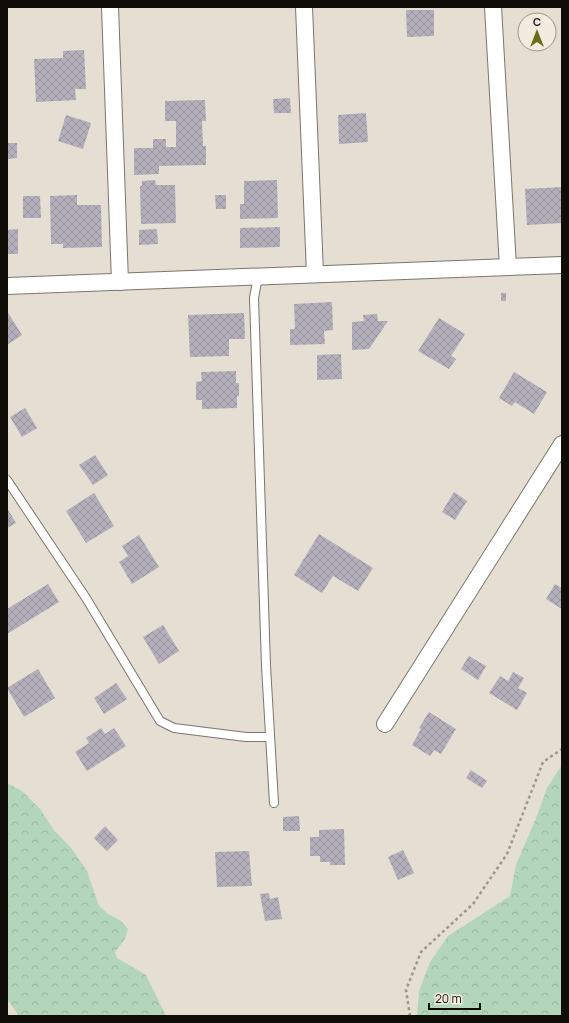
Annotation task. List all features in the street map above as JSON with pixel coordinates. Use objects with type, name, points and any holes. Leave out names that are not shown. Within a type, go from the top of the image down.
[{"type":"street","points":[[110,7],[120,282]]},
{"type":"street","points":[[304,7],[315,274]]},
{"type":"street","points":[[493,7],[508,267]]},
{"type":"street","points":[[7,286],[562,265]]},
{"type":"street","points":[[385,724],[562,444]]},
{"type":"lane","points":[[258,276],[254,306],[265,658],[274,803]]},
{"type":"lane","points":[[7,480],[86,598],[160,720],[174,728],[246,737],[270,738]]},
{"type":"path","points":[[410,1016],[406,990],[421,952],[474,904],[507,854],[543,762],[562,749]]},
{"type":"green space","points":[[562,765],[562,1016],[417,1016],[419,991],[430,962],[448,936],[510,896],[516,865],[547,788]]},
{"type":"green space","points":[[7,783],[22,791],[40,809],[53,829],[72,849],[87,871],[99,906],[108,914],[121,921],[128,929],[125,939],[115,952],[117,958],[146,975],[166,1016],[19,1016],[7,999]]},
{"type":"building","points":[[406,10],[434,10],[434,36],[407,37]]},
{"type":"building","points":[[84,50],[86,89],[75,89],[76,100],[36,102],[34,59],[63,58],[63,51]]},
{"type":"building","points":[[290,98],[291,113],[274,113],[273,99]]},
{"type":"building","points":[[205,100],[206,121],[202,121],[203,146],[206,146],[206,165],[159,166],[159,174],[134,175],[134,148],[153,148],[153,139],[166,139],[166,147],[176,147],[176,121],[165,121],[165,101]]},
{"type":"building","points":[[366,113],[368,142],[339,144],[338,115]]},
{"type":"building","points":[[66,115],[91,123],[83,149],[58,141]]},
{"type":"building","points":[[8,143],[17,143],[17,158],[8,159]]},
{"type":"building","points":[[155,180],[156,185],[175,185],[176,223],[141,224],[140,186],[142,186],[142,181]]},
{"type":"building","points":[[277,180],[278,218],[240,219],[240,204],[244,204],[244,181]]},
{"type":"building","points":[[562,187],[562,223],[527,225],[525,189]]},
{"type":"building","points":[[77,195],[77,205],[101,205],[102,247],[63,248],[63,244],[51,244],[50,196]]},
{"type":"building","points":[[215,195],[226,195],[226,209],[216,209]]},
{"type":"building","points":[[23,196],[40,196],[41,218],[23,218]]},
{"type":"building","points":[[280,227],[280,247],[240,248],[240,228]]},
{"type":"building","points":[[18,229],[18,254],[7,254],[7,230]]},
{"type":"building","points":[[157,229],[158,244],[139,245],[139,230]]},
{"type":"building","points":[[501,293],[506,293],[506,301],[501,301]]},
{"type":"building","points":[[332,302],[333,330],[324,331],[325,344],[290,345],[290,329],[295,329],[294,304]]},
{"type":"building","points":[[7,311],[22,335],[7,345]]},
{"type":"building","points":[[244,313],[245,339],[229,339],[229,356],[190,357],[188,315]]},
{"type":"building","points":[[377,314],[378,321],[388,321],[369,349],[352,350],[352,322],[364,321],[363,315]]},
{"type":"building","points":[[439,318],[465,334],[451,356],[456,359],[449,369],[418,351]]},
{"type":"building","points":[[341,354],[342,379],[317,380],[317,355]]},
{"type":"building","points":[[236,371],[236,383],[239,383],[237,408],[202,409],[202,400],[196,400],[196,382],[202,381],[201,372]]},
{"type":"building","points":[[514,372],[547,392],[534,414],[515,402],[512,406],[499,398]]},
{"type":"building","points":[[25,408],[37,428],[22,437],[10,417]]},
{"type":"building","points":[[95,455],[108,475],[93,485],[79,465]]},
{"type":"building","points":[[454,492],[467,501],[455,520],[442,512]]},
{"type":"building","points":[[94,493],[114,526],[86,543],[66,511]]},
{"type":"building","points":[[7,508],[16,523],[7,528]]},
{"type":"building","points":[[319,534],[373,568],[358,591],[333,576],[322,593],[294,575]]},
{"type":"building","points":[[139,535],[159,567],[132,584],[119,562],[128,556],[122,546]]},
{"type":"building","points":[[48,584],[59,602],[7,634],[7,609]]},
{"type":"building","points":[[555,584],[562,588],[562,609],[546,599]]},
{"type":"building","points":[[163,625],[179,651],[159,664],[143,637]]},
{"type":"building","points":[[469,656],[486,666],[478,680],[461,669]]},
{"type":"building","points":[[38,669],[55,698],[24,717],[7,688]]},
{"type":"building","points":[[513,672],[524,678],[518,688],[527,693],[517,710],[489,693],[500,676],[508,681]]},
{"type":"building","points":[[116,683],[127,699],[104,714],[94,698]]},
{"type":"building","points":[[429,712],[456,729],[441,754],[434,750],[430,756],[412,745],[421,729],[419,728]]},
{"type":"building","points":[[101,728],[105,734],[114,728],[126,746],[87,771],[75,752],[89,743],[86,738]]},
{"type":"building","points":[[471,770],[487,781],[482,788],[466,778]]},
{"type":"building","points":[[299,816],[300,831],[283,831],[283,817]]},
{"type":"building","points":[[105,826],[118,840],[107,851],[94,838]]},
{"type":"building","points":[[344,829],[345,865],[330,865],[330,862],[320,862],[320,856],[310,856],[310,837],[319,837],[319,830]]},
{"type":"building","points":[[403,850],[414,873],[398,880],[388,857]]},
{"type":"building","points":[[249,851],[252,886],[217,887],[215,852]]},
{"type":"building","points":[[269,893],[270,899],[278,897],[282,919],[265,921],[260,894]]}]
